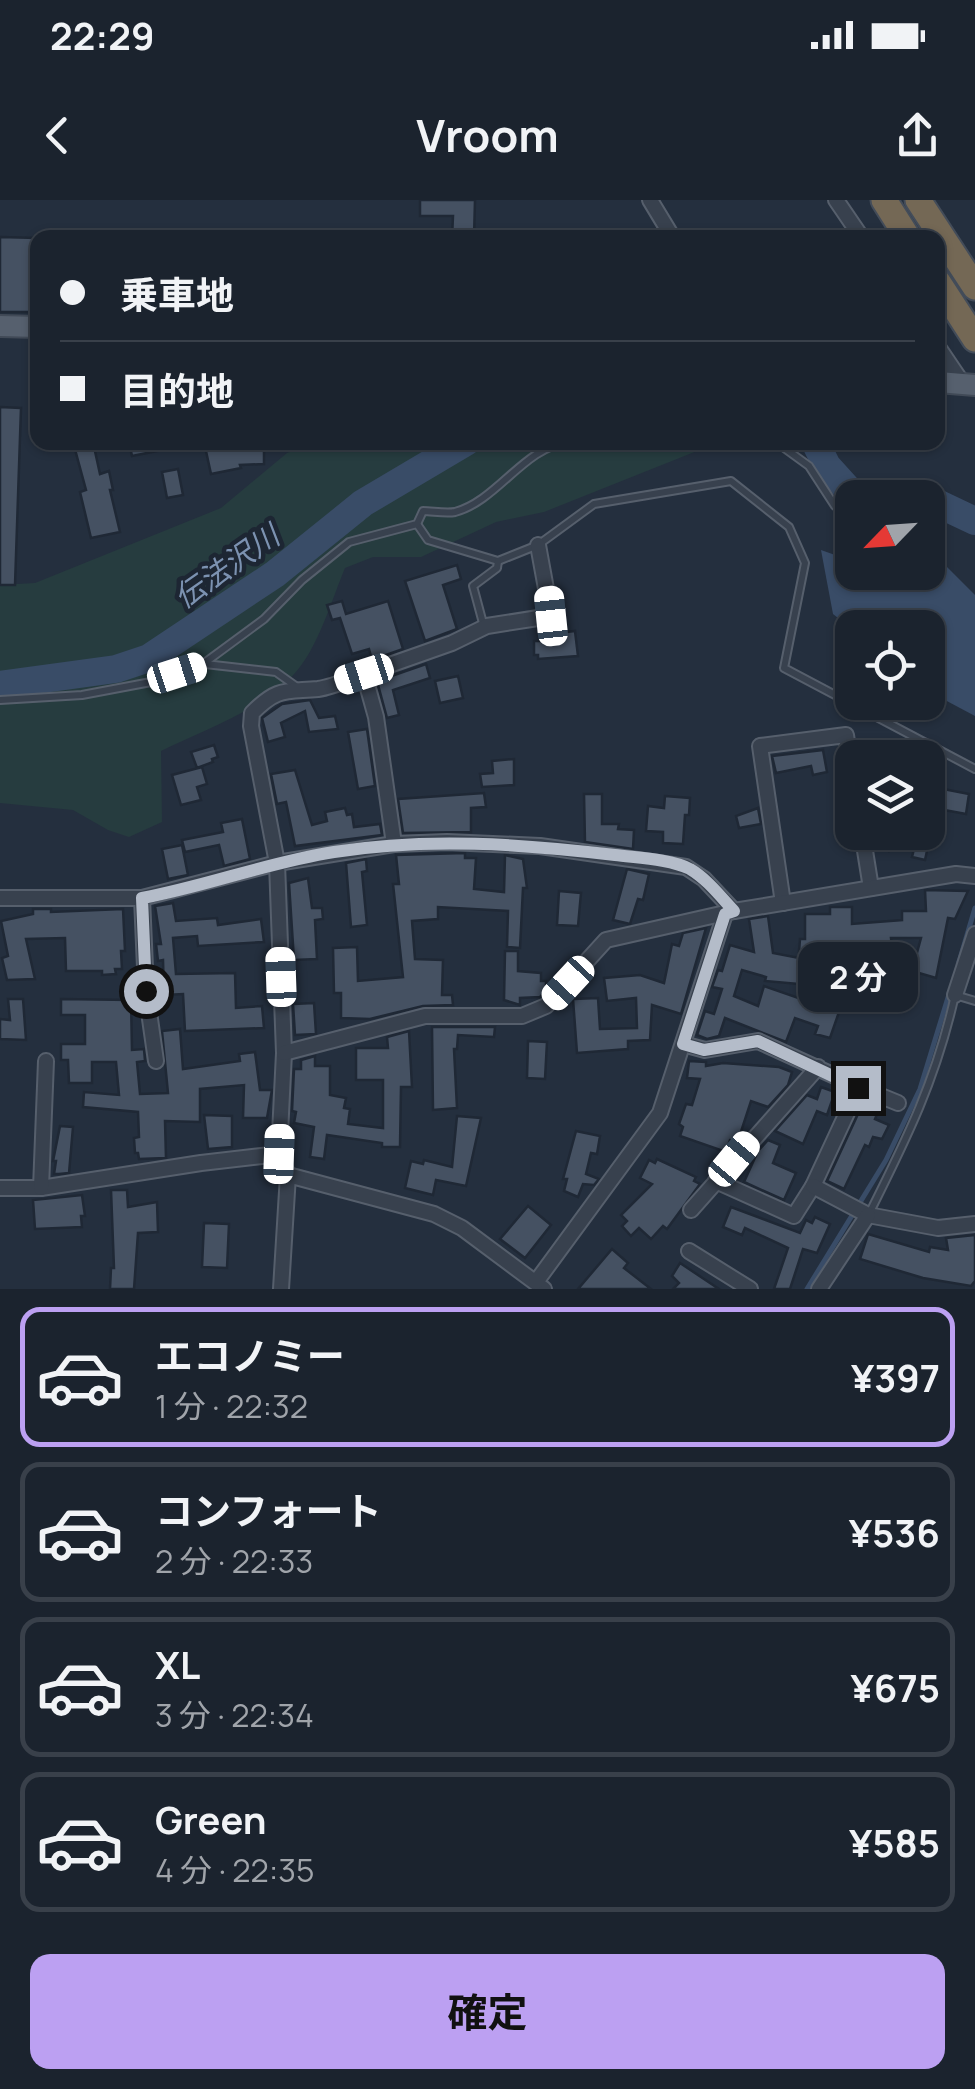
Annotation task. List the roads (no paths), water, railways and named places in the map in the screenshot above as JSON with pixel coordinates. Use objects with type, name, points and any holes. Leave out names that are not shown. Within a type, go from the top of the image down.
[{"type":"highway","points":[[884,200],[903,230]]},
{"type":"highway","points":[[918,200],[938,230]]},
{"type":"highway","points":[[945,241],[975,287]]},
{"type":"highway","points":[[945,293],[972,335]]},
{"type":"main road","points":[[0,326],[30,328]]},
{"type":"street","points":[[650,200],[668,230]]},
{"type":"street","points":[[836,200],[857,230]]},
{"type":"street","points":[[945,356],[969,385]]},
{"type":"street","points":[[280,1289],[288,1175],[279,1154],[284,1053],[277,863],[252,714],[275,694],[298,688],[319,689],[484,628],[551,616],[538,545]]},
{"type":"street","points":[[364,674],[376,718],[394,844]]},
{"type":"street","points":[[783,904],[760,746],[846,735],[847,740]]},
{"type":"street","points":[[0,898],[142,898],[277,863],[394,844],[447,842],[540,846],[686,867],[704,879],[729,912]]},
{"type":"street","points":[[865,850],[870,888]]},
{"type":"street","points":[[284,1053],[425,1016],[522,1016],[546,1006],[606,940],[729,912],[956,874],[975,876]]},
{"type":"street","points":[[142,898],[146,991],[156,1061]]},
{"type":"street","points":[[288,1175],[434,1214],[462,1228],[540,1286],[660,1112],[729,912]]},
{"type":"street","points":[[955,995],[975,934]]},
{"type":"street","points":[[683,1044],[704,1050],[758,1041],[898,1103]]},
{"type":"street","points":[[40,1188],[46,1061]]},
{"type":"street","points":[[691,1210],[818,1067]]},
{"type":"street","points":[[716,1180],[794,1216],[813,1186],[858,1088]]},
{"type":"street","points":[[0,1188],[40,1188],[279,1154]]},
{"type":"street","points":[[813,1186],[868,1215],[938,1228],[975,1224]]},
{"type":"street","points":[[820,1289],[868,1215]]},
{"type":"street","points":[[690,1251],[750,1289]]},
{"type":"lane","points":[[417,524],[423,510],[454,512],[490,492],[547,450]]},
{"type":"lane","points":[[787,450],[809,466],[835,506]]},
{"type":"lane","points":[[417,524],[428,540],[498,561],[538,545],[594,504],[731,482],[788,527],[805,563],[784,668],[975,768]]},
{"type":"lane","points":[[0,700],[82,695],[150,682],[204,664],[264,619],[302,580],[349,542],[417,524]]},
{"type":"lane","points":[[484,628],[473,586],[497,568],[498,561]]},
{"type":"lane","points":[[204,664],[276,672],[298,688]]},
{"type":"lane","points":[[868,1215],[924,1104],[944,1046],[955,995],[975,1001]]},
{"type":"water","points":[[821,550],[835,555],[835,590],[945,590],[945,565],[975,595],[975,716],[945,700],[945,610],[835,610],[833,614]]},
{"type":"waterway","name":"伝法沢川","points":[[0,685],[116,669],[149,658],[275,574],[363,503],[452,450]]},
{"type":"waterway","name":"伝法沢川","points":[[819,450],[840,480]]},
{"type":"waterway","name":"伝法沢川","points":[[945,507],[975,521]]},
{"type":"waterway","points":[[959,962],[975,908]]},
{"type":"waterway","points":[[807,1289],[886,1160],[920,1089],[950,991]]}]
